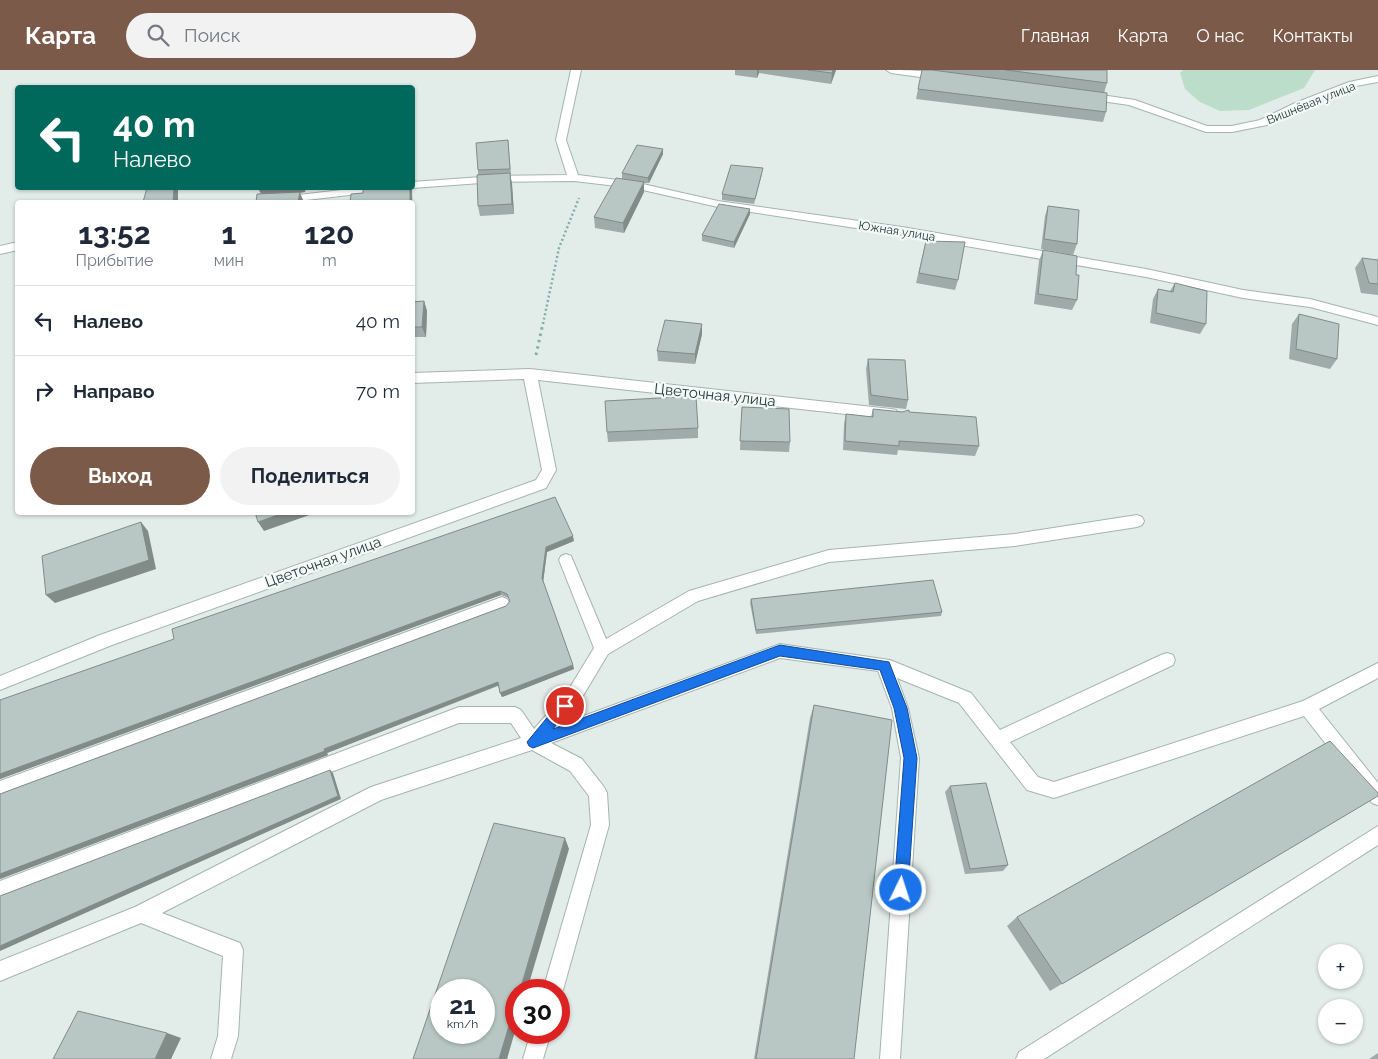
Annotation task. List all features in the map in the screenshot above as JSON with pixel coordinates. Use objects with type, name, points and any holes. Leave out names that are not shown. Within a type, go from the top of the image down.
[{"type":"street","points":[[574,178],[561,140],[576,70]]},
{"type":"street","points":[[891,70],[949,78]]},
{"type":"street","name":"Вишнёвая улица","points":[[1074,94],[1131,102],[1206,129],[1232,130],[1263,123],[1299,105],[1354,84],[1378,79]]},
{"type":"street","name":"Южная улица","points":[[415,185],[495,179],[574,178],[634,185],[718,204],[884,228],[1126,270],[1243,294],[1310,303],[1378,321]]},
{"type":"street","points":[[281,200],[367,190]]},
{"type":"street","points":[[0,250],[15,247]]},
{"type":"street","name":"Цветочная улица","points":[[0,683],[106,640],[541,484],[549,470],[530,374]]},
{"type":"street","name":"Цветочная улица","points":[[415,378],[530,374],[900,415]]},
{"type":"street","points":[[533,742],[575,694],[602,648],[694,596],[829,556],[1015,540],[1137,521]]},
{"type":"street","points":[[566,560],[602,648]]},
{"type":"street","points":[[0,789],[502,604]]},
{"type":"street","points":[[0,971],[141,914],[377,793],[533,742],[780,651],[884,665],[965,698],[1033,784],[1054,790],[1307,707],[1378,670]]},
{"type":"street","points":[[998,739],[1167,660]]},
{"type":"street","points":[[884,665],[900,708],[910,758],[890,1059]]},
{"type":"street","points":[[1307,707],[1378,797]]},
{"type":"street","points":[[0,890],[459,715],[515,715],[533,742],[576,765],[598,793],[600,825],[556,979]]},
{"type":"street","points":[[1026,1059],[1378,835]]},
{"type":"street","points":[[141,914],[233,950],[228,1036],[222,1059]]},
{"type":"street","points":[[533,1059],[537,1044]]},
{"type":"path","points":[[530,374],[541,338],[559,248],[579,202],[574,178]]},
{"type":"green space","points":[[1183,70],[1315,70],[1304,88],[1249,110],[1220,111],[1200,102],[1185,89],[1180,73]]},
{"type":"building","points":[[808,70],[833,70],[832,73]]},
{"type":"building","points":[[922,70],[1107,93],[1106,112],[918,89]]},
{"type":"building","points":[[1006,70],[1107,70],[1107,83]]},
{"type":"building","points":[[508,140],[510,169],[478,170],[476,143]]},
{"type":"building","points":[[637,145],[663,149],[648,178],[622,173]]},
{"type":"building","points":[[731,165],[763,168],[755,199],[722,194]]},
{"type":"building","points":[[510,173],[512,204],[478,206],[477,175]]},
{"type":"building","points":[[616,178],[644,182],[623,223],[594,217]]},
{"type":"building","points":[[146,190],[174,190],[173,200],[144,200]]},
{"type":"building","points":[[363,190],[410,190],[410,200],[350,200],[351,194],[363,193]]},
{"type":"building","points":[[300,192],[298,200],[256,200],[257,194]]},
{"type":"building","points":[[719,204],[750,209],[734,242],[702,235]]},
{"type":"building","points":[[1048,206],[1079,210],[1077,244],[1044,239]]},
{"type":"building","points":[[926,241],[965,242],[958,280],[919,273]]},
{"type":"building","points":[[1043,250],[1077,256],[1076,275],[1079,275],[1077,300],[1038,294]]},
{"type":"building","points":[[1362,258],[1378,260],[1378,284],[1369,283]]},
{"type":"building","points":[[1175,283],[1207,291],[1206,324],[1156,313],[1158,289],[1173,292]]},
{"type":"building","points":[[424,301],[422,327],[415,327],[415,302]]},
{"type":"building","points":[[1299,314],[1339,324],[1337,359],[1296,349]]},
{"type":"building","points":[[665,320],[702,324],[695,354],[657,351]]},
{"type":"building","points":[[868,359],[905,360],[908,400],[871,395]]},
{"type":"building","points":[[696,396],[698,428],[607,432],[605,401]]},
{"type":"building","points":[[742,407],[789,409],[790,442],[740,441]]},
{"type":"building","points":[[873,409],[902,412],[909,410],[909,412],[976,417],[979,446],[899,441],[899,446],[845,441],[846,414],[873,417]]},
{"type":"building","points":[[555,497],[573,536],[546,547],[542,578],[573,665],[500,693],[498,682],[324,749],[325,751],[0,874],[0,794],[506,606],[510,601],[507,594],[500,591],[0,774],[0,700],[174,639],[172,629]]},
{"type":"building","points":[[256,515],[278,515],[258,522]]},
{"type":"building","points":[[141,522],[149,560],[46,595],[42,556]]},
{"type":"building","points":[[933,580],[942,612],[756,630],[751,599]]},
{"type":"building","points":[[814,705],[892,720],[854,1059],[756,1059]]},
{"type":"building","points":[[1330,741],[1378,793],[1378,796],[1062,984],[1017,917]]},
{"type":"building","points":[[330,770],[338,796],[0,946],[0,896]]},
{"type":"building","points":[[986,783],[1008,865],[970,869],[950,786]]},
{"type":"building","points":[[494,823],[565,838],[523,979],[505,979],[505,1039],[499,1059],[413,1059],[430,1009],[430,1044],[495,1044],[495,979],[440,979]]},
{"type":"building","points":[[78,1011],[167,1033],[155,1059],[53,1059]]},
{"type":"route","points":[[565,706],[533,742],[780,651],[884,665],[900,708],[910,758],[901,890]]}]
